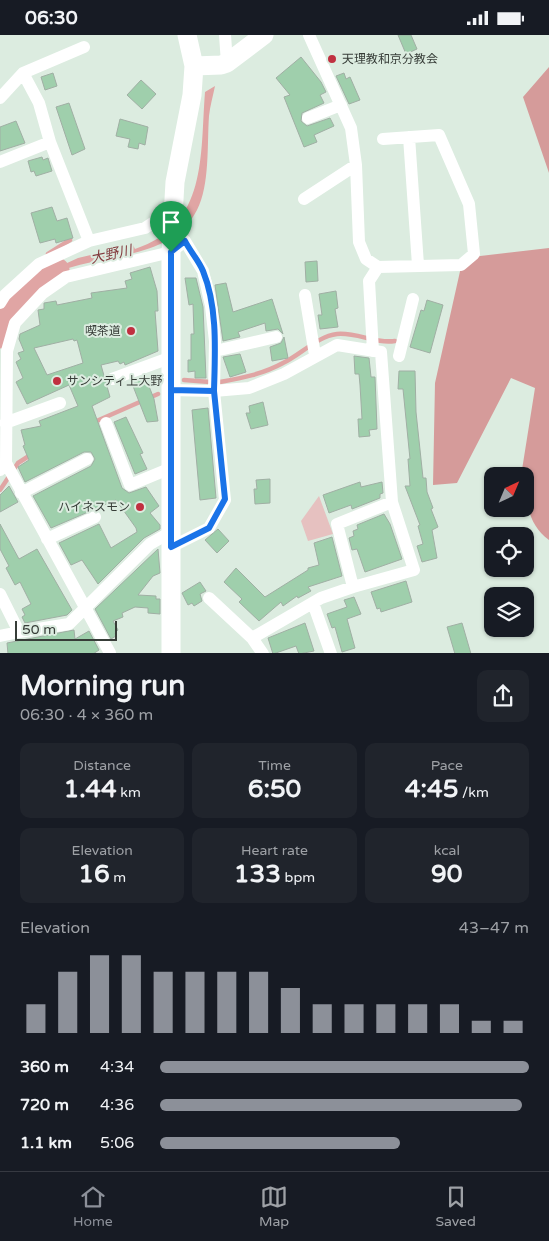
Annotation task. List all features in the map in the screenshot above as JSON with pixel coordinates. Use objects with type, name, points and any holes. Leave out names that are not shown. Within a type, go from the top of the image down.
[{"type":"street","points":[[171,653],[172,210],[175,182],[192,95],[194,66],[187,35]]},
{"type":"street","points":[[226,35],[226,63]]},
{"type":"street","points":[[194,66],[221,65],[226,63],[264,35]]},
{"type":"street","points":[[309,35],[351,128],[356,165],[360,242],[366,259],[378,267],[461,265],[474,254],[469,204],[439,135],[383,139]]},
{"type":"street","points":[[0,98],[23,73],[84,47]]},
{"type":"street","points":[[23,73],[39,103],[50,142],[89,241]]},
{"type":"street","points":[[308,118],[341,105]]},
{"type":"street","points":[[409,137],[418,265]]},
{"type":"street","points":[[0,162],[50,142]]},
{"type":"street","points":[[304,199],[356,165]]},
{"type":"street","points":[[0,303],[5,295],[39,264],[89,241],[145,228],[172,210]]},
{"type":"street","points":[[0,635],[70,624],[85,608],[150,545],[209,528],[225,499],[214,391],[215,351],[211,306],[203,271],[185,241],[171,252],[66,277],[43,293],[15,323],[7,351],[3,467],[21,493],[47,539],[85,608],[110,653]]},
{"type":"street","points":[[252,638],[313,603],[353,587],[414,570],[392,502],[369,281],[378,267]]},
{"type":"street","points":[[305,295],[315,355]]},
{"type":"street","points":[[171,390],[214,391],[249,388],[284,374],[315,355],[337,345],[404,357],[412,299]]},
{"type":"street","points":[[215,351],[276,337]]},
{"type":"street","points":[[112,379],[172,357]]},
{"type":"street","points":[[5,423],[60,403]]},
{"type":"street","points":[[106,423],[130,485],[171,468]]},
{"type":"street","points":[[21,493],[87,459]]},
{"type":"street","points":[[353,587],[337,524],[392,502]]},
{"type":"street","points":[[47,539],[95,517]]},
{"type":"street","points":[[0,594],[19,632]]},
{"type":"street","points":[[209,597],[252,638],[263,653]]},
{"type":"street","points":[[313,603],[330,653]]},
{"type":"shaded area","points":[[549,67],[549,173],[523,97]]},
{"type":"shaded area","points":[[549,248],[549,540],[536,527],[531,517],[534,517],[534,467],[522,467],[535,388],[511,378],[457,483],[433,485],[435,383],[463,258]]},
{"type":"shaded area","points":[[319,496],[333,534],[308,541],[301,521]]},
{"type":"water","points":[[215,86],[209,116],[204,189],[197,210],[184,228],[168,240],[149,249],[85,264],[45,278],[30,290],[18,306],[7,324],[0,342],[0,323],[4,316],[27,286],[41,275],[78,258],[133,245],[135,249],[159,238],[176,223],[188,205],[196,185],[200,163],[205,92]]},
{"type":"building","points":[[398,35],[411,35],[417,49],[406,54]]},
{"type":"building","points":[[301,57],[321,82],[326,92],[320,95],[324,103],[302,113],[301,121],[307,126],[330,118],[334,126],[314,135],[317,142],[304,147],[284,97],[290,95],[276,78]]},
{"type":"building","points":[[53,73],[57,86],[45,90],[41,77]]},
{"type":"building","points":[[344,73],[346,79],[350,77],[360,100],[349,104],[336,76]]},
{"type":"building","points":[[141,80],[156,94],[142,109],[127,95]]},
{"type":"building","points":[[69,103],[85,149],[72,155],[56,107]]},
{"type":"building","points":[[120,119],[148,127],[145,145],[139,143],[138,149],[128,147],[130,139],[116,136]]},
{"type":"building","points":[[16,121],[25,143],[0,151],[0,127]]},
{"type":"building","points":[[42,157],[43,160],[48,158],[52,171],[36,176],[34,171],[31,172],[28,161]]},
{"type":"building","points":[[52,207],[57,221],[67,218],[73,238],[56,243],[55,239],[40,243],[31,213]]},
{"type":"building","points":[[317,261],[318,281],[306,282],[305,262]]},
{"type":"building","points":[[150,267],[157,291],[158,311],[155,311],[158,351],[125,365],[124,362],[120,364],[118,361],[101,365],[110,397],[92,406],[122,488],[129,493],[146,487],[159,506],[150,513],[160,525],[160,529],[144,538],[98,584],[82,560],[71,565],[59,543],[99,524],[111,548],[137,532],[136,528],[116,500],[51,528],[33,496],[91,466],[95,459],[91,452],[84,452],[25,482],[18,467],[29,460],[23,446],[25,445],[21,430],[41,426],[39,421],[78,406],[69,385],[27,404],[16,382],[23,378],[16,362],[21,359],[18,353],[24,351],[19,339],[20,334],[40,325],[38,310],[44,309],[44,303],[56,301],[57,305],[92,298],[91,293],[127,288],[125,281],[132,279],[130,273]],"holes":[[[73,339],[74,341],[77,340],[83,363],[47,375],[34,348]]]},
{"type":"building","points":[[185,278],[196,278],[203,307],[206,378],[195,378],[195,371],[188,372],[188,360],[191,360],[191,334],[194,334],[193,304],[189,305]]},
{"type":"building","points":[[226,283],[233,312],[272,299],[283,334],[278,329],[266,331],[265,323],[238,332],[240,337],[223,341],[215,285]]},
{"type":"building","points":[[336,291],[338,308],[335,309],[338,327],[320,329],[318,315],[322,315],[319,294]]},
{"type":"building","points":[[427,300],[443,305],[430,353],[410,347],[421,310],[424,311]]},
{"type":"building","points":[[284,337],[288,358],[272,361],[270,347],[281,343]]},
{"type":"building","points":[[240,354],[246,372],[230,377],[223,357]]},
{"type":"building","points":[[354,356],[369,358],[371,377],[375,377],[377,429],[369,430],[370,436],[359,437],[358,419],[362,419],[360,385],[359,374],[355,374]]},
{"type":"building","points":[[399,371],[415,371],[416,412],[423,478],[426,478],[427,492],[433,508],[431,509],[438,527],[432,530],[437,558],[422,562],[417,546],[423,544],[418,526],[420,525],[405,486],[410,486],[408,459],[410,459],[403,389],[398,389]]},
{"type":"building","points":[[145,376],[154,399],[158,421],[147,422],[131,381]]},
{"type":"building","points":[[263,402],[268,425],[251,429],[246,413],[250,413],[249,406]]},
{"type":"building","points":[[208,408],[216,498],[200,500],[192,410]]},
{"type":"building","points":[[126,417],[143,453],[140,454],[147,469],[135,474],[114,422]]},
{"type":"building","points":[[270,479],[270,503],[255,504],[254,489],[257,489],[256,480]]},
{"type":"building","points":[[360,482],[361,487],[382,482],[383,493],[380,494],[380,498],[352,509],[351,505],[329,513],[323,495]]},
{"type":"building","points":[[9,486],[18,502],[0,512],[0,495]]},
{"type":"building","points":[[384,514],[390,524],[402,559],[365,572],[357,549],[352,550],[349,538],[354,536],[353,531],[358,529],[357,525]]},
{"type":"building","points":[[0,524],[19,559],[37,549],[72,610],[67,615],[25,623],[22,617],[25,615],[22,609],[31,604],[20,582],[15,585],[6,568],[9,566],[0,549]]},
{"type":"building","points":[[218,529],[229,541],[217,553],[205,540]]},
{"type":"building","points":[[332,537],[342,576],[308,587],[311,591],[298,598],[297,596],[283,606],[281,602],[259,621],[239,602],[242,599],[224,582],[236,568],[265,597],[308,570],[308,568],[319,565],[314,543]]},
{"type":"building","points":[[158,549],[160,573],[153,576],[138,595],[156,596],[156,599],[160,599],[160,614],[148,613],[148,608],[135,607],[122,613],[123,617],[113,621],[118,630],[115,633],[116,636],[111,639],[95,609]]},
{"type":"building","points":[[406,581],[412,602],[381,612],[380,608],[377,609],[371,592]]},
{"type":"building","points":[[200,582],[206,591],[200,594],[202,601],[194,606],[192,603],[188,605],[182,593]]},
{"type":"building","points":[[354,597],[361,614],[347,619],[355,648],[342,652],[335,627],[332,628],[327,614],[347,607],[344,600]]},
{"type":"building","points":[[305,623],[314,651],[299,653],[296,646],[273,653],[268,638]]},
{"type":"building","points":[[462,623],[471,653],[455,653],[447,627]]},
{"type":"building","points":[[74,630],[75,639],[89,631],[99,650],[94,653],[8,653],[7,643]]},
{"type":"waterway","points":[[48,254],[70,240]]},
{"type":"waterway","name":"大野川","points":[[0,336],[2,325],[43,276],[57,270]]},
{"type":"waterway","points":[[220,382],[268,370],[289,360],[330,335],[344,334],[380,341],[395,341]]},
{"type":"waterway","points":[[184,380],[210,382]]},
{"type":"waterway","points":[[92,423],[158,394]]},
{"type":"waterway","points":[[0,490],[18,463],[32,454]]},
{"type":"place","name":"天理教和京分教会","points":[[332,59]]},
{"type":"place","name":"喫茶道","points":[[131,331]]},
{"type":"place","name":"サンシティ上大野","points":[[57,381]]},
{"type":"place","name":"ハイネスモン","points":[[140,507]]},
{"type":"route","points":[[171,252],[171,390],[214,391],[225,499],[209,528],[171,547],[171,390],[214,391],[215,341],[211,306],[203,271],[185,241],[171,252]]}]
